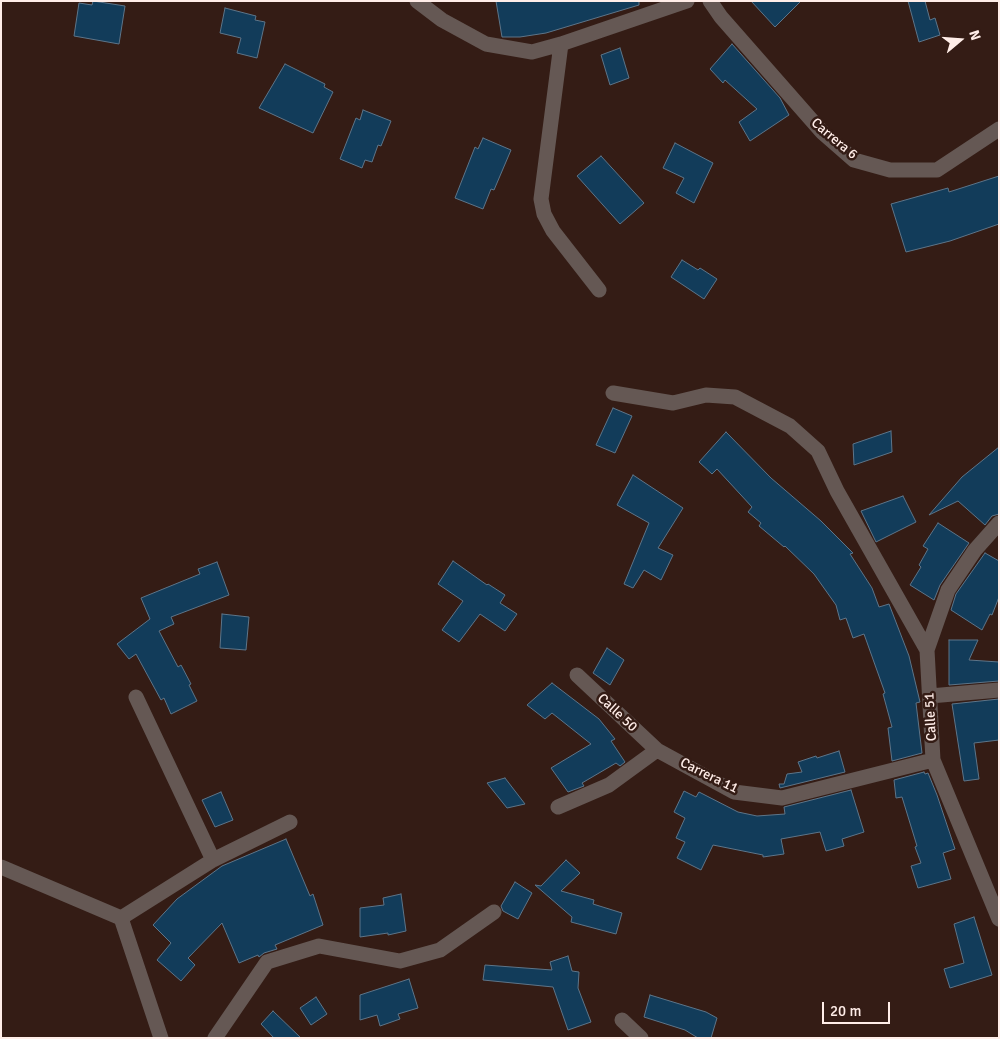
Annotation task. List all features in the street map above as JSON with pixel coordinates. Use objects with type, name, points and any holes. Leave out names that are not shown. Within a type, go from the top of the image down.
[{"type":"street","points":[[417,1],[442,20],[486,44],[532,52],[687,1]]},
{"type":"street","name":"Carrera 6","points":[[710,1],[721,17],[822,132],[854,160],[890,170],[937,170],[999,129]]},
{"type":"street","points":[[561,44],[541,199],[544,214],[553,231],[599,290]]},
{"type":"street","points":[[613,393],[673,403],[706,395],[735,397],[790,426],[818,451],[837,491],[927,650]]},
{"type":"street","name":"Calle 51","points":[[999,522],[975,550],[948,590],[927,650],[933,760],[999,919]]},
{"type":"street","name":"Calle 50","points":[[577,675],[657,750]]},
{"type":"street","points":[[930,696],[999,690]]},
{"type":"street","points":[[136,697],[213,860]]},
{"type":"street","points":[[558,807],[610,784],[657,750]]},
{"type":"street","name":"Carrera 11","points":[[657,750],[734,792],[782,798],[933,760]]},
{"type":"street","points":[[122,918],[213,860],[290,822]]},
{"type":"street","points":[[1,867],[122,918],[161,1038]]},
{"type":"street","points":[[215,1038],[266,962],[319,946],[400,961],[440,950],[494,912]]},
{"type":"street","points":[[622,1020],[640,1038]]},
{"type":"building","points":[[93,1],[125,6],[119,44],[74,36],[79,3],[92,5]]},
{"type":"building","points":[[496,1],[639,1],[639,5],[546,33],[520,37],[502,37]]},
{"type":"building","points":[[751,1],[801,1],[775,27]]},
{"type":"building","points":[[908,1],[925,1],[930,20],[935,18],[940,35],[919,42]]},
{"type":"building","points":[[225,8],[256,16],[255,20],[265,22],[257,58],[237,53],[241,38],[220,33]]},
{"type":"building","points":[[732,44],[780,98],[789,115],[750,141],[739,122],[757,109],[725,80],[723,83],[710,69]]},
{"type":"building","points":[[620,48],[629,78],[610,85],[601,55]]},
{"type":"building","points":[[285,64],[325,84],[324,87],[333,92],[313,133],[259,108]]},
{"type":"building","points":[[363,110],[391,121],[381,146],[378,145],[372,162],[365,160],[362,168],[340,159],[356,118],[360,120]]},
{"type":"building","points":[[483,138],[511,150],[494,190],[491,189],[483,209],[455,198],[475,147],[478,149]]},
{"type":"building","points":[[675,143],[713,163],[694,203],[676,193],[684,178],[663,168]]},
{"type":"building","points":[[601,156],[644,203],[620,224],[577,176]]},
{"type":"building","points":[[999,176],[999,224],[950,241],[906,252],[891,204],[948,188],[949,192]]},
{"type":"building","points":[[682,260],[698,270],[700,268],[717,279],[704,299],[671,277]]},
{"type":"building","points":[[613,408],[632,416],[615,453],[596,445]]},
{"type":"building","points":[[891,431],[892,452],[854,465],[853,444]]},
{"type":"building","points":[[726,432],[771,478],[821,521],[853,553],[850,554],[872,588],[879,607],[889,604],[909,656],[920,702],[916,703],[922,753],[892,761],[888,728],[892,727],[883,694],[885,693],[864,634],[853,638],[846,618],[840,620],[836,605],[814,574],[785,546],[759,526],[761,523],[748,512],[752,507],[717,469],[712,474],[699,462]]},
{"type":"building","points":[[999,447],[999,514],[992,516],[985,525],[958,501],[929,515],[962,477]]},
{"type":"building","points":[[633,475],[683,508],[658,548],[673,555],[661,580],[644,570],[633,588],[624,584],[649,523],[617,505]]},
{"type":"building","points":[[903,496],[916,522],[876,542],[861,511]]},
{"type":"building","points":[[938,523],[969,543],[940,585],[934,600],[910,585],[921,567],[919,565],[928,549],[923,546]]},
{"type":"building","points":[[985,553],[999,561],[999,597],[992,615],[990,614],[982,630],[951,610],[956,594]]},
{"type":"building","points":[[453,561],[505,595],[500,603],[517,614],[505,631],[480,614],[459,642],[442,630],[463,601],[438,584]]},
{"type":"building","points":[[217,562],[229,595],[171,617],[174,624],[159,631],[178,667],[181,665],[197,701],[171,714],[164,698],[161,700],[136,654],[129,659],[117,644],[150,619],[141,598],[200,574],[198,569]]},
{"type":"building","points":[[222,614],[249,617],[246,650],[220,648]]},
{"type":"building","points":[[949,640],[978,640],[969,660],[999,662],[999,681],[949,685]]},
{"type":"building","points":[[607,648],[624,660],[610,685],[593,673]]},
{"type":"building","points":[[552,683],[599,719],[615,739],[611,741],[625,762],[620,766],[616,763],[582,783],[584,786],[568,792],[551,768],[591,744],[552,713],[545,719],[527,705]]},
{"type":"building","points":[[999,699],[999,740],[974,743],[979,779],[964,781],[952,704]]},
{"type":"building","points":[[839,751],[845,772],[780,788],[779,784],[784,784],[787,774],[802,772],[798,762]]},
{"type":"building","points":[[924,772],[925,774],[928,773],[937,795],[955,849],[943,853],[951,879],[918,888],[911,866],[921,863],[902,797],[896,798],[894,780]]},
{"type":"building","points":[[505,778],[525,804],[507,808],[487,783]]},
{"type":"building","points":[[851,790],[864,832],[842,839],[844,846],[826,851],[820,832],[781,839],[784,854],[763,857],[763,855],[713,845],[701,870],[677,858],[685,842],[676,838],[685,818],[674,812],[684,791],[696,797],[699,792],[738,812],[757,816],[785,814],[784,807]]},
{"type":"building","points":[[221,792],[233,820],[215,827],[202,800]]},
{"type":"building","points":[[286,839],[310,896],[313,894],[323,925],[275,945],[277,949],[239,963],[222,923],[188,958],[195,965],[181,981],[157,960],[171,943],[153,925],[177,899],[222,866]]},
{"type":"building","points":[[566,860],[580,873],[561,891],[594,900],[593,904],[622,913],[616,934],[571,922],[572,917],[535,885],[541,886]]},
{"type":"building","points":[[515,882],[532,893],[518,919],[503,911],[501,906]]},
{"type":"building","points":[[401,894],[406,931],[388,935],[388,933],[360,937],[360,908],[384,905],[383,898]]},
{"type":"building","points":[[974,917],[992,975],[950,988],[944,969],[964,963],[954,924]]},
{"type":"building","points":[[568,956],[572,971],[579,972],[578,988],[591,1022],[568,1030],[553,987],[483,980],[485,965],[552,970],[550,962]]},
{"type":"building","points":[[409,979],[418,1008],[398,1014],[400,1019],[380,1026],[377,1015],[360,1020],[360,995]]},
{"type":"building","points":[[650,995],[706,1012],[717,1018],[711,1038],[698,1038],[685,1030],[644,1017]]},
{"type":"building","points":[[316,997],[327,1014],[311,1025],[300,1008]]},
{"type":"building","points":[[273,1011],[301,1038],[274,1038],[261,1024]]}]
